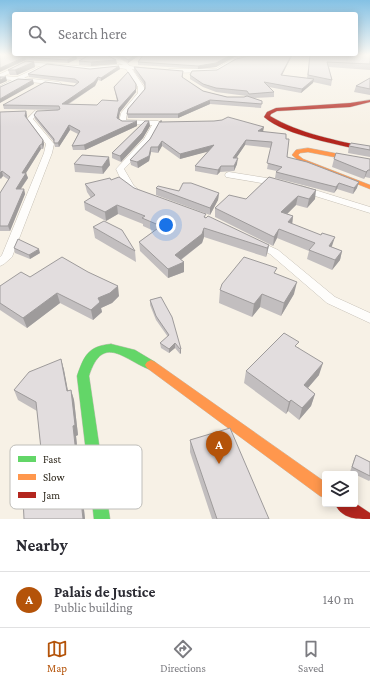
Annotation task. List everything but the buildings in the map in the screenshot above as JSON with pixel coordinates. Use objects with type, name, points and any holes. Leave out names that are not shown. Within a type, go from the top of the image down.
[{"type":"street","points":[[10,78],[68,85]]},
{"type":"street","points":[[134,78],[141,87],[140,93],[124,113],[122,122],[160,123],[120,169],[131,188],[138,193],[152,198]]},
{"type":"street","points":[[0,88],[17,79]]},
{"type":"street","points":[[32,90],[45,82]]},
{"type":"street","points":[[370,101],[350,105],[276,110],[269,113],[267,117],[270,121],[287,127],[370,150]]},
{"type":"street","points":[[0,262],[7,257],[48,153],[50,144],[30,118],[35,113]]},
{"type":"street","points":[[370,162],[312,150],[302,150],[297,152],[295,155],[301,160],[370,186]]},
{"type":"street","points":[[229,175],[269,181],[305,190],[370,210]]},
{"type":"street","points":[[247,238],[274,252],[331,300],[370,318]]},
{"type":"street","points":[[92,445],[83,376],[84,367],[90,357],[99,351],[109,348],[122,349],[155,369],[247,433],[322,489]]},
{"type":"street","points":[[347,507],[365,519]]},
{"type":"street","points":[[101,509],[102,519]]},
{"type":"traffic: fast","points":[[92,445],[83,376],[87,362],[94,354],[102,349],[111,348],[131,354],[151,365]]},
{"type":"traffic: fast","points":[[101,509],[102,519]]},
{"type":"traffic: slow","points":[[370,162],[308,150],[298,151],[295,155],[301,160],[370,187]]},
{"type":"traffic: slow","points":[[151,365],[322,489]]},
{"type":"traffic: jam","points":[[370,101],[350,105],[276,110],[269,113],[267,117],[277,123],[302,133],[370,150]]},
{"type":"traffic: jam","points":[[347,507],[365,519]]},
{"type":"place","name":"Palais de Justice","points":[[219,464]]}]
